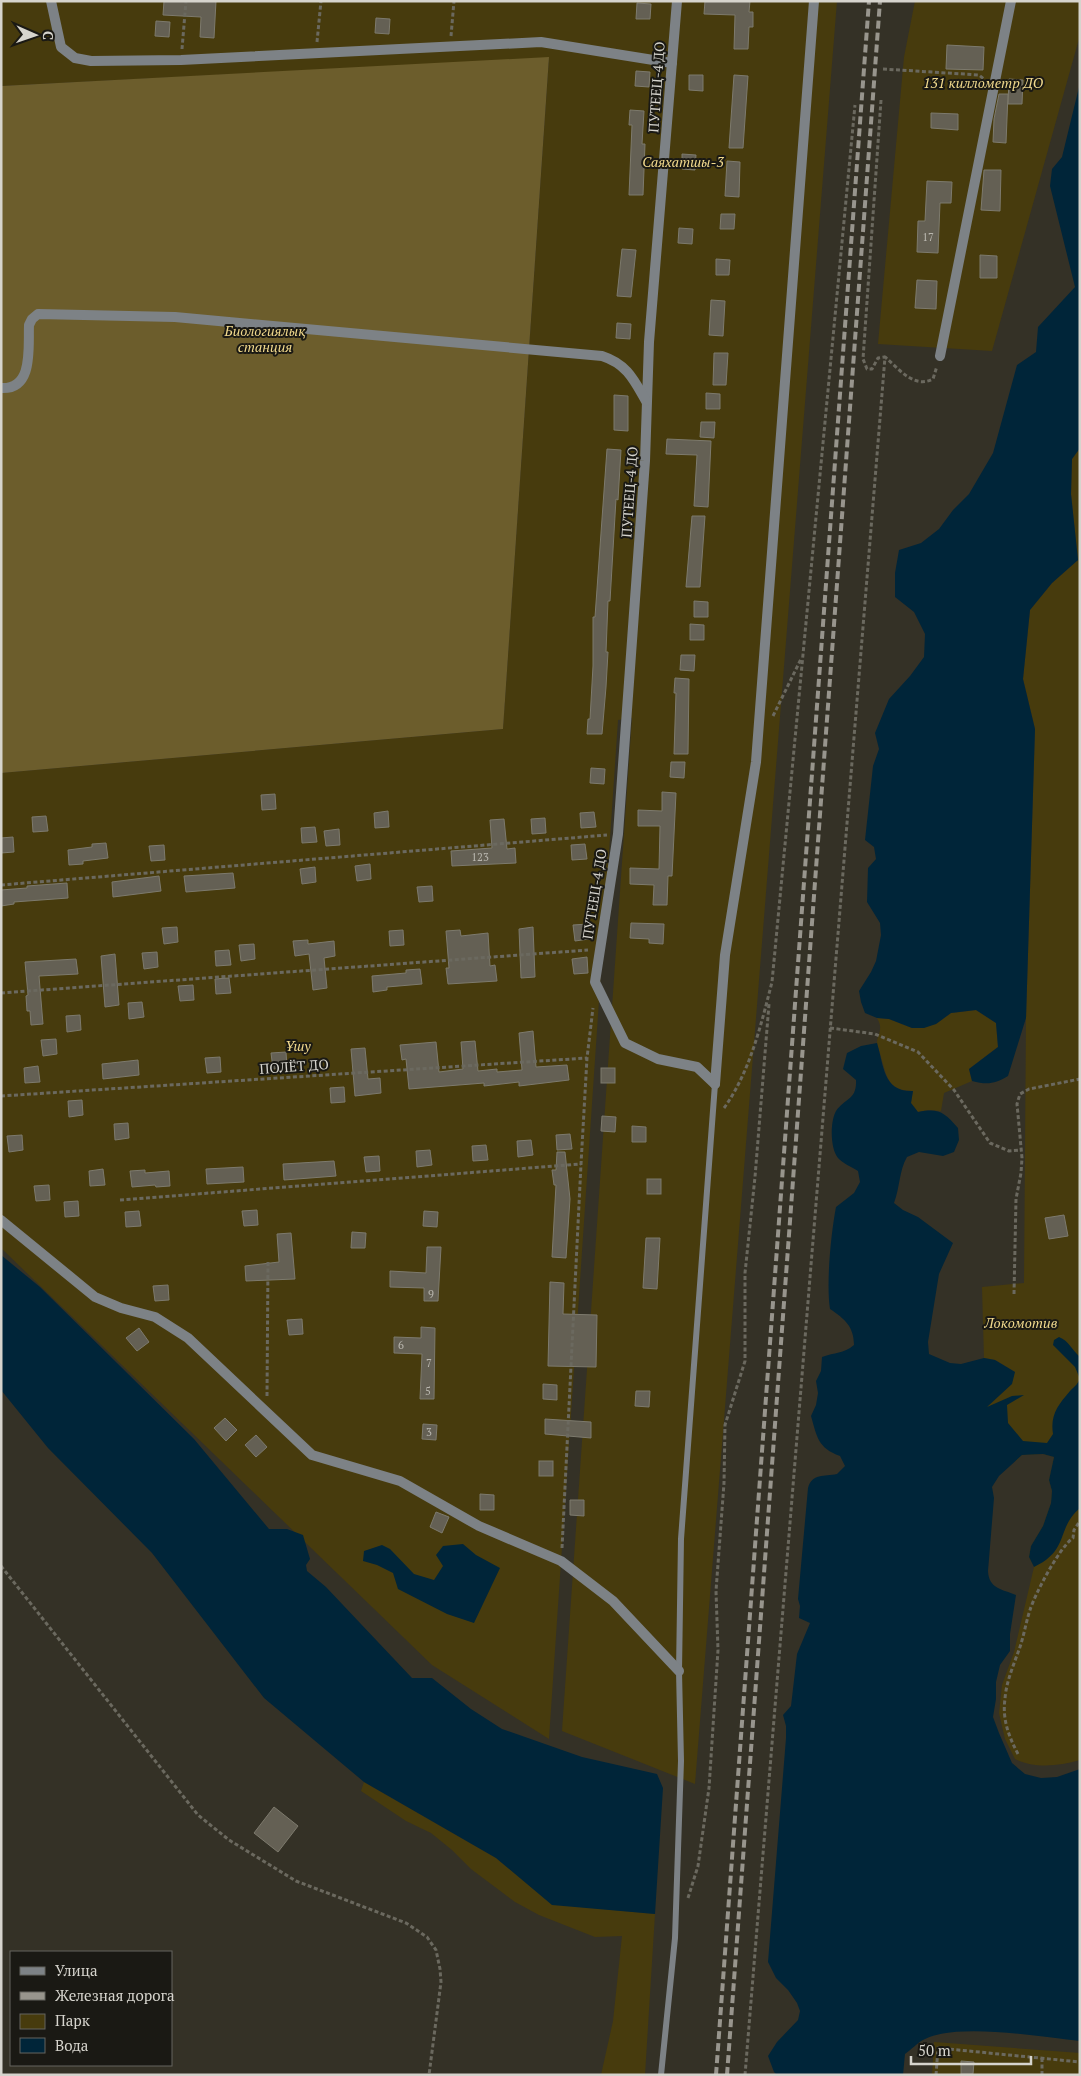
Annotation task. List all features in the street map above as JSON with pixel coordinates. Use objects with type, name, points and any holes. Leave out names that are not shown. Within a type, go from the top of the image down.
[{"type":"street","points":[[51,1],[62,47],[75,58],[112,62],[541,42],[672,63]]},
{"type":"street","name":"ПУТЕЕЦ-4 ДО","points":[[596,982],[599,950],[618,834],[645,471],[646,401],[676,1]]},
{"type":"street","points":[[715,1084],[725,955],[756,762],[814,1]]},
{"type":"street","points":[[940,356],[1011,1]]},
{"type":"street","points":[[1,388],[9,389],[18,385],[26,375],[29,325],[38,314],[175,318],[602,356],[623,366],[646,401]]},
{"type":"street","points":[[596,982],[626,1043],[658,1059],[697,1067],[715,1084]]},
{"type":"street","points":[[1,1220],[95,1297],[121,1308],[155,1317],[188,1338],[312,1455],[400,1481],[478,1526],[561,1561],[613,1601],[679,1671]]},
{"type":"lane","points":[[661,2075],[675,1938],[681,1760],[679,1671],[681,1539],[715,1084]]},
{"type":"path","points":[[181,60],[186,1]]},
{"type":"path","points":[[317,53],[321,1]]},
{"type":"path","points":[[450,46],[454,1]]},
{"type":"path","points":[[883,69],[979,75],[993,84]]},
{"type":"path","points":[[881,100],[863,358],[867,369],[872,369],[878,358],[885,357],[911,379],[924,383],[933,379],[940,356]]},
{"type":"path","points":[[712,1123],[736,1092],[760,1030],[772,982],[855,105]]},
{"type":"path","points":[[745,2075],[885,357]]},
{"type":"path","points":[[769,723],[802,656]]},
{"type":"path","points":[[1,885],[618,834]]},
{"type":"path","points":[[1,993],[599,950]]},
{"type":"path","points":[[561,1561],[581,1164],[588,1058],[596,982]]},
{"type":"path","points":[[688,1899],[698,1866],[709,1788],[718,1650],[716,1591],[724,1483],[725,1424],[745,1361],[745,1273],[755,1178],[769,993]]},
{"type":"path","points":[[830,1028],[875,1034],[918,1052],[954,1090],[990,1143],[1008,1151],[1021,1150]]},
{"type":"path","name":"ПОЛЁТ ДО","points":[[1,1096],[588,1058]]},
{"type":"path","points":[[1014,1294],[1016,1200],[1021,1173],[1017,1104],[1020,1094],[1029,1089],[1080,1079]]},
{"type":"path","points":[[120,1200],[581,1164]]},
{"type":"path","points":[[266,1412],[268,1262]]},
{"type":"path","points":[[1018,1754],[1009,1737],[1004,1716],[1005,1698],[1030,1608],[1055,1561],[1073,1538],[1074,1530],[1080,1521]]},
{"type":"path","points":[[1073,1538],[1080,1540]]},
{"type":"path","points":[[1,1566],[198,1815],[229,1840],[296,1881],[406,1923],[427,1937],[436,1950],[441,1982],[429,2075]]},
{"type":"path","points":[[936,2075],[938,2048],[1080,2062]]},
{"type":"path","points":[[1042,2058],[1042,2075]]},
{"type":"green space","points":[[1,1],[837,1],[695,1784],[562,1731],[632,718],[618,720],[549,1739],[432,1665],[1,1248],[1,773],[503,729],[549,58],[1,86]]},
{"type":"green space","name":"131 киллометр ДО","points":[[915,1],[1080,1],[1080,35],[992,351],[878,344],[904,57]]},
{"type":"green space","name":"Биологиялық станция","points":[[549,57],[503,729],[1,773],[1,86]]},
{"type":"green space","name":"Локомотив","points":[[1080,448],[1080,1760],[1064,1764],[1039,1765],[1015,1759],[1005,1739],[999,1713],[1002,1685],[1014,1652],[1034,1567],[1029,1557],[1031,1546],[1043,1526],[1051,1503],[1052,1491],[1049,1480],[1054,1457],[1043,1454],[1022,1455],[1016,1461],[821,1527],[1015,1372],[995,1360],[984,1358],[982,1287],[1024,1283],[1026,1018],[1035,729],[1023,679],[1030,610],[1052,583],[1078,560],[1071,494],[1072,459]]},
{"type":"green space","points":[[976,1010],[996,1023],[998,1047],[969,1069],[972,1081],[944,1093],[941,1111],[929,1110],[918,1112],[911,1103],[913,1091],[893,1086],[887,1077],[877,1043],[880,1027],[877,1018],[889,1019],[912,1028],[936,1024],[951,1013]]},
{"type":"green space","points":[[364,1782],[496,1858],[552,1904],[655,1914],[645,2075],[601,2075],[613,2021],[622,1936],[595,1937],[539,1915],[515,1902],[471,1869],[431,1833],[406,1821],[361,1791]]},
{"type":"green space","points":[[934,2042],[1080,2053],[1080,2075],[932,2075]]},
{"type":"water","points":[[1080,83],[1080,448],[1072,459],[1071,494],[1078,560],[1052,583],[1030,610],[1023,679],[1035,729],[1026,1018],[1008,1076],[999,1081],[982,1083],[972,1081],[969,1069],[998,1047],[996,1023],[976,1010],[951,1013],[936,1024],[924,1028],[912,1028],[889,1019],[877,1018],[865,1013],[861,1002],[859,991],[876,961],[881,935],[880,923],[867,902],[868,868],[876,859],[874,847],[865,840],[873,766],[879,749],[875,733],[889,699],[924,657],[925,634],[914,612],[895,597],[895,573],[899,550],[921,543],[939,529],[953,510],[969,494],[993,453],[1017,365],[1036,352],[1038,327],[1075,287],[1050,186],[1052,169],[1062,157]]},
{"type":"water","points":[[877,1043],[886,1076],[896,1087],[913,1091],[911,1103],[918,1112],[941,1112],[958,1128],[959,1140],[954,1152],[943,1156],[919,1152],[907,1157],[902,1168],[894,1203],[903,1210],[918,1217],[953,1243],[939,1274],[928,1342],[929,1354],[950,1363],[961,1364],[984,1358],[995,1360],[1015,1372],[1012,1384],[987,1407],[1012,1396],[1024,1395],[1007,1405],[1008,1423],[1023,1441],[1047,1443],[1053,1434],[1052,1427],[1056,1411],[1080,1379],[1080,1508],[1068,1523],[1053,1553],[1034,1567],[1029,1557],[1031,1546],[1043,1526],[1051,1503],[1052,1491],[1049,1480],[1054,1457],[1043,1454],[1022,1455],[999,1476],[992,1487],[994,1498],[988,1571],[991,1582],[997,1588],[1016,1595],[1010,1634],[1010,1651],[1000,1665],[996,1682],[993,1717],[1012,1763],[1025,1774],[1041,1778],[1057,1777],[1080,1769],[1080,2041],[999,2032],[956,2032],[937,2035],[923,2040],[916,2045],[905,2054],[903,2075],[777,2075],[768,2056],[777,2042],[798,2020],[800,2011],[788,1990],[776,1978],[768,1962],[786,1738],[786,1726],[783,1715],[791,1706],[797,1654],[810,1623],[799,1618],[800,1606],[798,1599],[808,1488],[812,1480],[819,1476],[837,1474],[845,1466],[840,1456],[827,1449],[820,1441],[811,1416],[816,1405],[818,1393],[816,1381],[821,1371],[822,1357],[854,1345],[854,1339],[848,1324],[830,1309],[829,1272],[836,1207],[854,1193],[860,1182],[858,1171],[842,1162],[835,1154],[832,1142],[832,1128],[836,1111],[850,1098],[856,1087],[856,1080],[843,1069],[847,1053],[861,1046]]},
{"type":"water","points":[[1,1255],[40,1287],[194,1439],[269,1529],[287,1529],[303,1535],[310,1559],[306,1565],[307,1571],[326,1587],[412,1678],[432,1678],[471,1709],[502,1729],[582,1757],[657,1774],[663,1788],[655,1914],[552,1905],[496,1858],[364,1782],[264,1698],[152,1553],[48,1448],[1,1390]]},
{"type":"water","points":[[1059,1337],[1068,1343],[1080,1357],[1080,1379],[1075,1367],[1053,1345],[1054,1340]]},
{"type":"water","points":[[463,1544],[476,1555],[500,1568],[474,1623],[447,1614],[398,1589],[393,1573],[363,1561],[364,1551],[382,1545],[390,1549],[414,1574],[434,1580],[443,1566],[436,1555],[443,1546]]},
{"type":"building","points":[[164,1],[216,1],[214,38],[200,37],[201,17],[163,15]]},
{"type":"building","points":[[705,1],[750,1],[749,12],[753,12],[753,27],[749,27],[748,49],[734,49],[735,15],[704,14]]},
{"type":"building","points":[[637,3],[651,4],[650,19],[636,19]]},
{"type":"building","points":[[376,18],[390,19],[389,34],[375,33]]},
{"type":"building","points":[[156,21],[170,22],[169,37],[155,36]]},
{"type":"building","points":[[947,45],[984,47],[983,70],[946,69]]},
{"type":"building","points":[[636,71],[650,72],[649,87],[635,86]]},
{"type":"building","points":[[689,75],[703,75],[703,91],[689,90]]},
{"type":"building","points":[[734,75],[748,76],[743,148],[729,148]]},
{"type":"building","points":[[1009,79],[1023,80],[1022,104],[1008,104]]},
{"type":"building","points":[[999,94],[1008,94],[1006,143],[993,142],[994,119]]},
{"type":"building","points":[[630,110],[644,111],[642,144],[645,144],[643,195],[629,195],[632,125],[629,125]]},
{"type":"building","points":[[931,113],[958,114],[958,130],[931,128]]},
{"type":"building","points":[[682,154],[696,155],[695,170],[682,169]]},
{"type":"building","points":[[727,161],[740,162],[739,197],[725,196]]},
{"type":"building","points":[[984,170],[1001,170],[1000,211],[981,210]]},
{"type":"building","points":[[927,181],[952,182],[951,203],[940,203],[938,253],[917,252],[918,221],[925,221]]},
{"type":"building","points":[[721,214],[735,214],[734,229],[720,229]]},
{"type":"building","points":[[679,228],[693,229],[692,244],[678,243]]},
{"type":"building","points":[[622,249],[636,250],[631,297],[617,296]]},
{"type":"building","points":[[980,255],[997,256],[997,278],[980,278]]},
{"type":"building","points":[[716,259],[730,260],[729,275],[716,275]]},
{"type":"building","points":[[917,280],[937,281],[936,309],[915,308]]},
{"type":"building","points":[[711,300],[725,301],[723,336],[709,335]]},
{"type":"building","points":[[617,323],[631,324],[630,339],[616,338]]},
{"type":"building","points":[[714,353],[728,353],[726,385],[713,385]]},
{"type":"building","points":[[706,393],[720,394],[720,409],[706,409]]},
{"type":"building","points":[[614,395],[628,396],[628,431],[614,430]]},
{"type":"building","points":[[701,422],[715,422],[714,438],[700,437]]},
{"type":"building","points":[[667,439],[711,441],[708,507],[694,506],[697,455],[666,454]]},
{"type":"building","points":[[607,449],[621,450],[610,601],[608,601],[606,687],[602,734],[587,734],[588,719],[590,719],[593,666],[593,617],[595,617]]},
{"type":"building","points":[[692,516],[705,516],[700,587],[686,587]]},
{"type":"building","points":[[694,601],[708,602],[708,617],[694,617]]},
{"type":"building","points":[[690,624],[704,625],[704,640],[690,640]]},
{"type":"building","points":[[681,655],[695,655],[694,671],[680,670]]},
{"type":"building","points":[[675,678],[689,679],[688,754],[674,754]]},
{"type":"building","points":[[671,762],[685,762],[684,778],[670,777]]},
{"type":"building","points":[[591,768],[605,769],[604,784],[590,783]]},
{"type":"building","points":[[662,792],[676,793],[672,876],[668,876],[667,905],[653,905],[654,885],[630,884],[630,868],[659,869],[660,826],[638,826],[638,810],[662,811]]},
{"type":"building","points":[[275,794],[276,809],[262,810],[261,795]]},
{"type":"building","points":[[388,811],[389,827],[375,828],[374,813]]},
{"type":"building","points":[[594,812],[596,827],[581,828],[580,813]]},
{"type":"building","points":[[46,816],[48,831],[33,832],[32,817]]},
{"type":"building","points":[[545,818],[546,833],[532,834],[531,819]]},
{"type":"building","points":[[504,819],[507,849],[515,848],[516,863],[452,866],[451,851],[492,848],[490,820]]},
{"type":"building","points":[[315,827],[317,842],[302,843],[301,828]]},
{"type":"building","points":[[339,829],[340,845],[326,846],[324,831]]},
{"type":"building","points":[[13,837],[14,852],[1,853],[1,838]]},
{"type":"building","points":[[106,843],[108,858],[69,865],[68,850],[92,847],[92,844]]},
{"type":"building","points":[[585,844],[587,859],[572,860],[571,845]]},
{"type":"building","points":[[164,845],[165,860],[151,861],[149,846]]},
{"type":"building","points":[[370,864],[371,879],[357,881],[355,866]]},
{"type":"building","points":[[315,867],[316,882],[302,884],[300,869]]},
{"type":"building","points":[[233,873],[235,888],[186,892],[184,876]]},
{"type":"building","points":[[159,876],[161,891],[113,897],[112,882]]},
{"type":"building","points":[[67,883],[68,898],[14,902],[14,904],[1,906],[1,890]]},
{"type":"building","points":[[432,886],[433,901],[419,902],[417,887]]},
{"type":"building","points":[[631,923],[664,924],[663,944],[649,943],[649,939],[630,938]]},
{"type":"building","points":[[588,924],[589,939],[575,941],[573,925]]},
{"type":"building","points":[[177,927],[178,942],[164,944],[162,928]]},
{"type":"building","points":[[533,927],[535,977],[521,978],[519,929]]},
{"type":"building","points":[[403,930],[404,945],[390,946],[389,931]]},
{"type":"building","points":[[460,930],[461,936],[488,933],[490,966],[495,965],[497,981],[448,984],[446,968],[449,968],[446,931]]},
{"type":"building","points":[[308,940],[308,944],[334,941],[335,956],[324,958],[327,988],[313,990],[309,954],[295,956],[293,941]]},
{"type":"building","points":[[254,944],[255,959],[241,961],[239,945]]},
{"type":"building","points":[[229,950],[231,965],[216,966],[215,951]]},
{"type":"building","points":[[157,952],[158,967],[144,969],[142,953]]},
{"type":"building","points":[[115,954],[119,1005],[105,1007],[101,956]]},
{"type":"building","points":[[587,957],[588,973],[574,974],[572,959]]},
{"type":"building","points":[[76,959],[78,974],[39,976],[43,1024],[31,1025],[30,1011],[27,1011],[26,996],[28,995],[25,962]]},
{"type":"building","points":[[420,969],[422,984],[387,987],[387,990],[373,992],[372,976],[406,973],[406,970]]},
{"type":"building","points":[[229,978],[231,993],[216,994],[215,979]]},
{"type":"building","points":[[193,985],[194,1000],[180,1001],[178,986]]},
{"type":"building","points":[[142,1002],[144,1017],[129,1019],[128,1003]]},
{"type":"building","points":[[80,1015],[81,1030],[67,1032],[66,1016]]},
{"type":"building","points":[[533,1031],[536,1067],[567,1065],[569,1080],[519,1086],[519,1082],[484,1086],[484,1083],[409,1089],[406,1059],[402,1060],[400,1045],[436,1042],[439,1072],[463,1069],[461,1042],[475,1041],[478,1071],[497,1069],[497,1072],[522,1070],[519,1033]]},
{"type":"building","points":[[56,1039],[57,1054],[43,1056],[41,1040]]},
{"type":"building","points":[[365,1048],[368,1079],[380,1078],[381,1093],[355,1096],[351,1049]]},
{"type":"building","points":[[286,1052],[287,1067],[273,1069],[271,1053]]},
{"type":"building","points":[[220,1057],[221,1072],[207,1073],[205,1058]]},
{"type":"building","points":[[138,1060],[139,1075],[103,1079],[102,1064]]},
{"type":"building","points":[[38,1066],[40,1082],[25,1083],[24,1068]]},
{"type":"building","points":[[601,1068],[615,1068],[615,1083],[601,1083]]},
{"type":"building","points":[[344,1087],[345,1102],[331,1103],[330,1088]]},
{"type":"building","points":[[82,1100],[83,1115],[69,1117],[68,1101]]},
{"type":"building","points":[[602,1116],[616,1117],[615,1132],[601,1131]]},
{"type":"building","points":[[128,1123],[129,1138],[115,1140],[114,1124]]},
{"type":"building","points":[[632,1126],[646,1127],[646,1142],[632,1142]]},
{"type":"building","points":[[570,1134],[572,1149],[557,1150],[556,1135]]},
{"type":"building","points":[[22,1135],[23,1150],[9,1152],[7,1136]]},
{"type":"building","points":[[531,1140],[533,1155],[518,1157],[517,1141]]},
{"type":"building","points":[[486,1145],[488,1160],[473,1161],[472,1146]]},
{"type":"building","points":[[430,1150],[432,1165],[417,1167],[416,1151]]},
{"type":"building","points":[[557,1152],[565,1152],[570,1199],[566,1258],[552,1257],[556,1185],[554,1185],[552,1170],[556,1170]]},
{"type":"building","points":[[379,1156],[380,1171],[366,1172],[364,1157]]},
{"type":"building","points":[[334,1161],[336,1176],[284,1180],[283,1164]]},
{"type":"building","points":[[243,1167],[244,1182],[207,1184],[206,1169]]},
{"type":"building","points":[[103,1169],[105,1185],[90,1186],[89,1171]]},
{"type":"building","points":[[145,1170],[145,1173],[169,1171],[170,1186],[132,1187],[130,1171]]},
{"type":"building","points":[[647,1179],[661,1179],[661,1194],[647,1194]]},
{"type":"building","points":[[49,1185],[50,1200],[36,1201],[34,1186]]},
{"type":"building","points":[[78,1201],[79,1216],[65,1217],[64,1202]]},
{"type":"building","points":[[257,1210],[258,1225],[244,1226],[242,1211]]},
{"type":"building","points":[[139,1211],[141,1226],[126,1227],[125,1212]]},
{"type":"building","points":[[424,1211],[438,1212],[437,1227],[423,1226]]},
{"type":"building","points":[[1064,1215],[1068,1236],[1049,1239],[1045,1218]]},
{"type":"building","points":[[352,1232],[366,1233],[365,1248],[351,1248]]},
{"type":"building","points":[[291,1233],[295,1279],[246,1281],[245,1266],[279,1262],[277,1234]]},
{"type":"building","points":[[646,1238],[660,1238],[657,1289],[643,1288]]},
{"type":"building","points":[[427,1247],[441,1247],[438,1301],[424,1301],[424,1288],[390,1287],[390,1271],[426,1273]]},
{"type":"building","points":[[550,1282],[564,1283],[563,1314],[597,1315],[596,1367],[548,1366]]},
{"type":"building","points":[[168,1285],[169,1300],[155,1301],[153,1286]]},
{"type":"building","points":[[302,1319],[303,1334],[289,1335],[287,1320]]},
{"type":"building","points":[[421,1327],[435,1328],[434,1399],[420,1399],[422,1354],[394,1353],[394,1337],[421,1338]]},
{"type":"building","points":[[139,1328],[149,1342],[137,1351],[126,1338]]},
{"type":"building","points":[[543,1384],[557,1385],[557,1400],[543,1399]]},
{"type":"building","points":[[636,1391],[650,1391],[649,1407],[635,1406]]},
{"type":"building","points":[[225,1418],[237,1430],[226,1441],[214,1428]]},
{"type":"building","points":[[545,1419],[591,1422],[591,1438],[545,1434]]},
{"type":"building","points":[[423,1424],[437,1425],[436,1440],[422,1439]]},
{"type":"building","points":[[256,1435],[267,1447],[256,1457],[245,1445]]},
{"type":"building","points":[[539,1461],[553,1461],[553,1476],[539,1476]]},
{"type":"building","points":[[480,1494],[494,1495],[494,1510],[480,1510]]},
{"type":"building","points":[[570,1500],[584,1500],[584,1516],[570,1515]]},
{"type":"building","points":[[436,1512],[449,1517],[442,1533],[430,1527]]},
{"type":"building","points":[[274,1807],[298,1826],[278,1852],[254,1833]]},
{"type":"building","points":[[961,2061],[974,2062],[973,2074],[961,2074]]},
{"type":"railway","points":[[716,2075],[869,1]]},
{"type":"railway","points":[[727,2075],[880,1]]},
{"type":"park label","name":"Саяхатшы-3","points":[[683,161]]},
{"type":"park label","name":"Ұшу","points":[[298,1045]]}]
